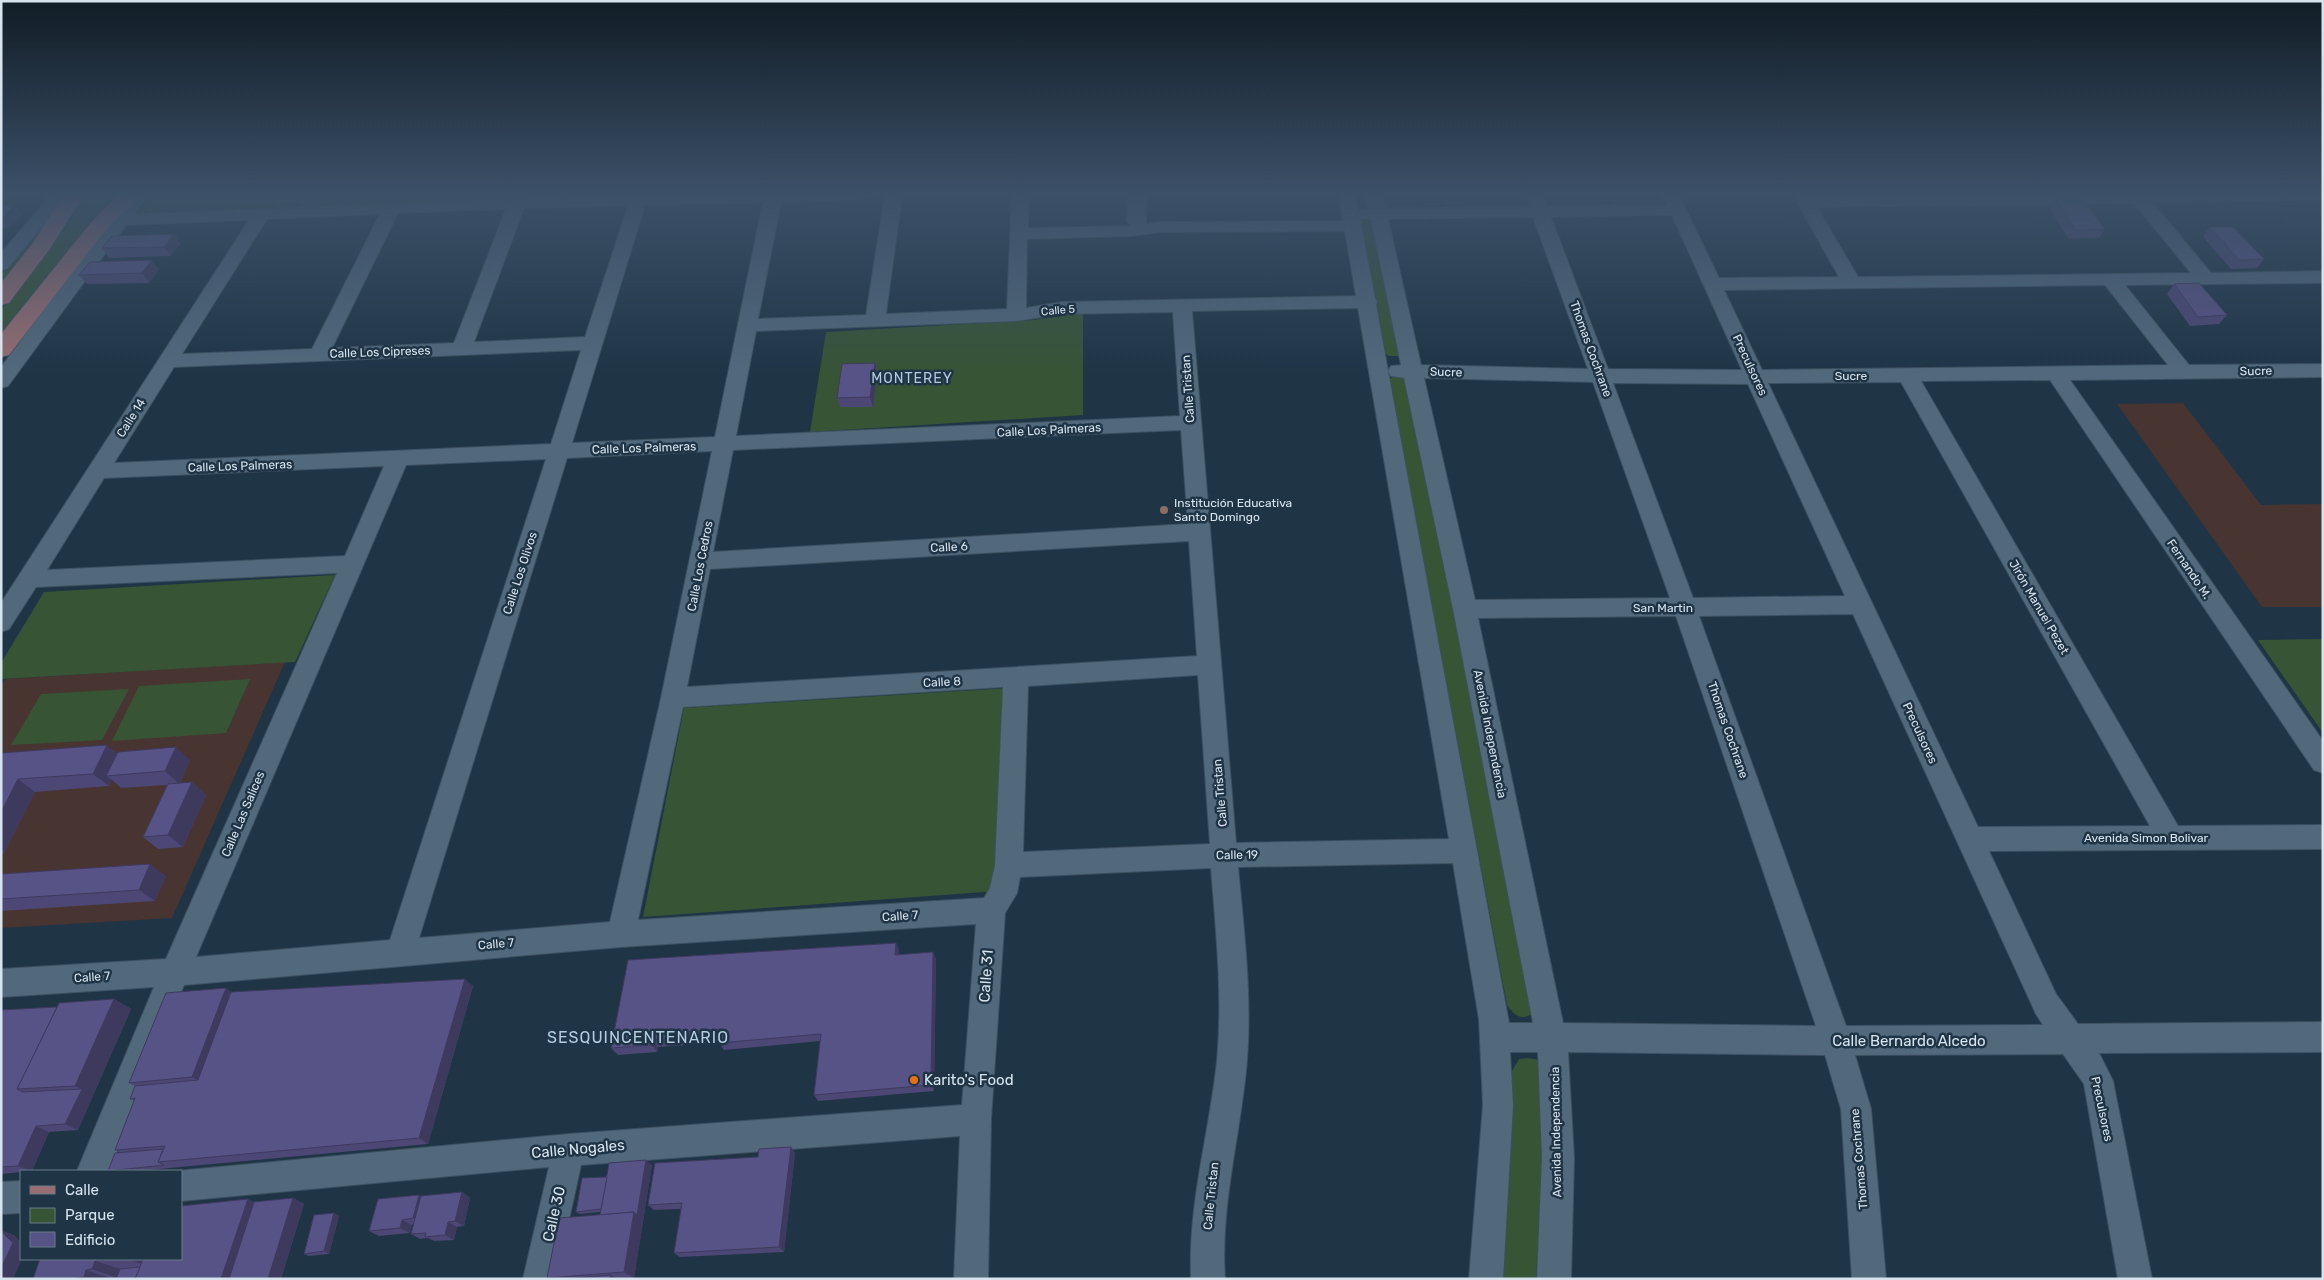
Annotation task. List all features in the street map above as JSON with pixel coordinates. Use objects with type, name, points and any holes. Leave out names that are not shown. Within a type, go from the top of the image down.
[{"type":"main road","points":[[1,298],[35,255]]},
{"type":"main road","points":[[1,350],[76,255]]},
{"type":"street","points":[[1,265],[10,255]]},
{"type":"street","points":[[1,381],[96,255]]},
{"type":"street","name":"Calle 14","points":[[1,623],[31,579],[97,471],[235,255]]},
{"type":"street","points":[[319,354],[369,255]]},
{"type":"street","points":[[462,348],[497,255]]},
{"type":"street","name":"Calle Los Olivos","points":[[400,952],[621,255]]},
{"type":"street","name":"Calle Los Cedros","points":[[620,934],[674,698],[762,255]]},
{"type":"street","points":[[875,321],[885,255]]},
{"type":"street","points":[[1016,315],[1018,255]]},
{"type":"street","points":[[1359,255],[1465,851],[1496,1037],[1498,1105],[1486,1279]]},
{"type":"street","name":"Avenida Independencia","points":[[1387,255],[1465,610],[1551,1037],[1557,1084],[1559,1165],[1554,1279]]},
{"type":"street","name":"Thomas Cochrane","points":[[1556,255],[1602,376],[1685,608],[1836,1041],[1856,1109],[1869,1279]]},
{"type":"street","name":"Preculsores","points":[[1699,255],[2046,1004],[2090,1066],[2098,1081],[2135,1279]]},
{"type":"street","points":[[1836,255],[1851,281]]},
{"type":"street","points":[[2186,255],[2206,278]]},
{"type":"street","points":[[1713,284],[2323,277]]},
{"type":"street","points":[[2110,279],[2184,372]]},
{"type":"street","name":"Calle 5","points":[[749,325],[1016,315],[1062,308],[1368,302]]},
{"type":"street","name":"Calle Tristan","points":[[1182,306],[1234,986],[1229,1080],[1214,1163],[1205,1249],[1208,1279]]},
{"type":"street","name":"Calle Los Cipreses","points":[[167,361],[593,343]]},
{"type":"street","name":"Sucre","points":[[1379,372],[1755,377],[2323,370]]},
{"type":"street","name":"Fernando M.","points":[[2056,374],[2323,762]]},
{"type":"street","name":"Jirón Manuel Pezet","points":[[1908,376],[2171,838]]},
{"type":"street","name":"Calle Los Palmeras","points":[[97,471],[1191,423]]},
{"type":"street","name":"Calle Las Salices","points":[[93,1170],[175,972],[398,459]]},
{"type":"street","name":"Calle 6","points":[[701,561],[1198,532]]},
{"type":"street","points":[[31,579],[352,564]]},
{"type":"street","name":"San Martin","points":[[1465,610],[1862,605]]},
{"type":"street","name":"Calle 8","points":[[674,698],[1210,665]]},
{"type":"street","name":"Calle 31","points":[[971,1279],[976,1119],[991,910],[1003,893],[1009,865],[1016,678]]},
{"type":"street","name":"Avenida Simon Bolivar","points":[[1969,839],[2323,837]]},
{"type":"street","name":"Calle 19","points":[[1009,865],[1225,856],[1465,851]]},
{"type":"street","name":"Calle 7","points":[[1,983],[175,972],[620,934],[991,910]]},
{"type":"street","name":"Calle Bernardo Alcedo","points":[[1496,1037],[1836,1041],[2323,1037]]},
{"type":"street","name":"Calle Nogales","points":[[182,1185],[569,1150],[976,1119]]},
{"type":"street","name":"Calle 30","points":[[539,1279],[569,1150]]},
{"type":"street","points":[[1,1198],[20,1196]]},
{"type":"shaded area","points":[[2183,403],[2261,505],[2323,504],[2323,607],[2262,607],[2117,404]]},
{"type":"shaded area","points":[[285,662],[172,918],[1,928],[1,686],[5,679]]},
{"type":"green space","points":[[18,255],[28,255],[1,289],[1,275]]},
{"type":"green space","points":[[44,255],[64,255],[1,337],[1,310]]},
{"type":"green space","points":[[1364,255],[1380,255],[1399,356],[1389,356],[1383,352]]},
{"type":"green space","points":[[1083,313],[1083,415],[810,432],[826,332],[1034,320]]},
{"type":"green space","points":[[1395,374],[1405,375],[1453,607],[1532,1014],[1524,1017],[1512,1012],[1507,1005],[1389,380]]},
{"type":"green space","points":[[335,575],[295,662],[1,679],[1,663],[44,592]]},
{"type":"green space","points":[[2323,639],[2323,733],[2258,640]]},
{"type":"green space","points":[[250,679],[226,733],[112,741],[139,686]]},
{"type":"green space","points":[[1010,688],[998,891],[643,917],[684,708]]},
{"type":"green space","points":[[129,689],[102,740],[11,745],[41,694]]},
{"type":"green space","points":[[1519,1059],[1539,1060],[1547,1078],[1536,1279],[1500,1279],[1512,1071]]},
{"type":"building","points":[[2234,255],[2260,255],[2264,259],[2239,260]]},
{"type":"building","points":[[152,260],[142,273],[79,275],[90,262]]},
{"type":"building","points":[[2199,283],[2227,315],[2198,317],[2174,284]]},
{"type":"building","points":[[875,363],[870,397],[837,398],[842,364]]},
{"type":"building","points":[[107,745],[93,774],[18,779],[1,812],[1,753]]},
{"type":"building","points":[[176,747],[165,771],[106,776],[118,752]]},
{"type":"building","points":[[192,782],[168,835],[143,837],[168,784]]},
{"type":"building","points":[[150,864],[139,890],[1,899],[1,874]]},
{"type":"building","points":[[896,943],[895,955],[933,952],[931,1085],[814,1095],[821,1034],[719,1043],[721,1029],[682,1032],[681,1038],[652,1040],[652,1045],[611,1048],[628,960]]},
{"type":"building","points":[[465,979],[419,1138],[158,1162],[165,1146],[115,1150],[135,1098],[130,1099],[135,1086],[198,1080],[231,992]]},
{"type":"building","points":[[226,988],[192,1077],[129,1083],[166,993]]},
{"type":"building","points":[[114,999],[75,1086],[17,1089],[59,1003]]},
{"type":"building","points":[[57,1007],[17,1089],[23,1092],[82,1089],[65,1124],[36,1126],[18,1166],[1,1167],[1,1010]]},
{"type":"building","points":[[791,1147],[779,1247],[674,1253],[682,1203],[648,1205],[655,1163],[758,1157],[759,1149]]},
{"type":"building","points":[[163,1149],[158,1162],[164,1165],[108,1170],[115,1153]]},
{"type":"building","points":[[646,1160],[637,1215],[634,1212],[600,1215],[609,1163]]},
{"type":"building","points":[[607,1177],[601,1209],[576,1212],[582,1178]]},
{"type":"building","points":[[462,1192],[455,1221],[448,1222],[445,1235],[425,1237],[426,1233],[411,1234],[421,1196]]},
{"type":"building","points":[[419,1195],[413,1218],[402,1220],[400,1228],[369,1231],[378,1199]]},
{"type":"building","points":[[293,1198],[268,1279],[229,1279],[254,1202]]},
{"type":"building","points":[[248,1199],[221,1279],[135,1279],[143,1260],[182,1260],[182,1206]]},
{"type":"building","points":[[634,1212],[624,1272],[547,1278],[559,1218]]},
{"type":"building","points":[[334,1213],[324,1251],[304,1254],[314,1215]]},
{"type":"building","points":[[1,1231],[13,1243],[1,1268]]},
{"type":"building","points":[[40,1260],[104,1260],[95,1261],[92,1269],[86,1270],[84,1277],[72,1279],[33,1279]]},
{"type":"building","points":[[140,1267],[135,1279],[111,1279],[117,1277],[120,1269]]},
{"type":"building","points":[[611,1275],[610,1279],[568,1279]]},
{"type":"place","name":"Institución Educativa Santo Domingo","points":[[1164,510]]},
{"type":"place","name":"Karito's Food","points":[[914,1080]]},
{"type":"district","name":"MONTEREY","points":[[912,378]]},
{"type":"district","name":"SESQUINCENTENARIO","points":[[638,1037]]}]
